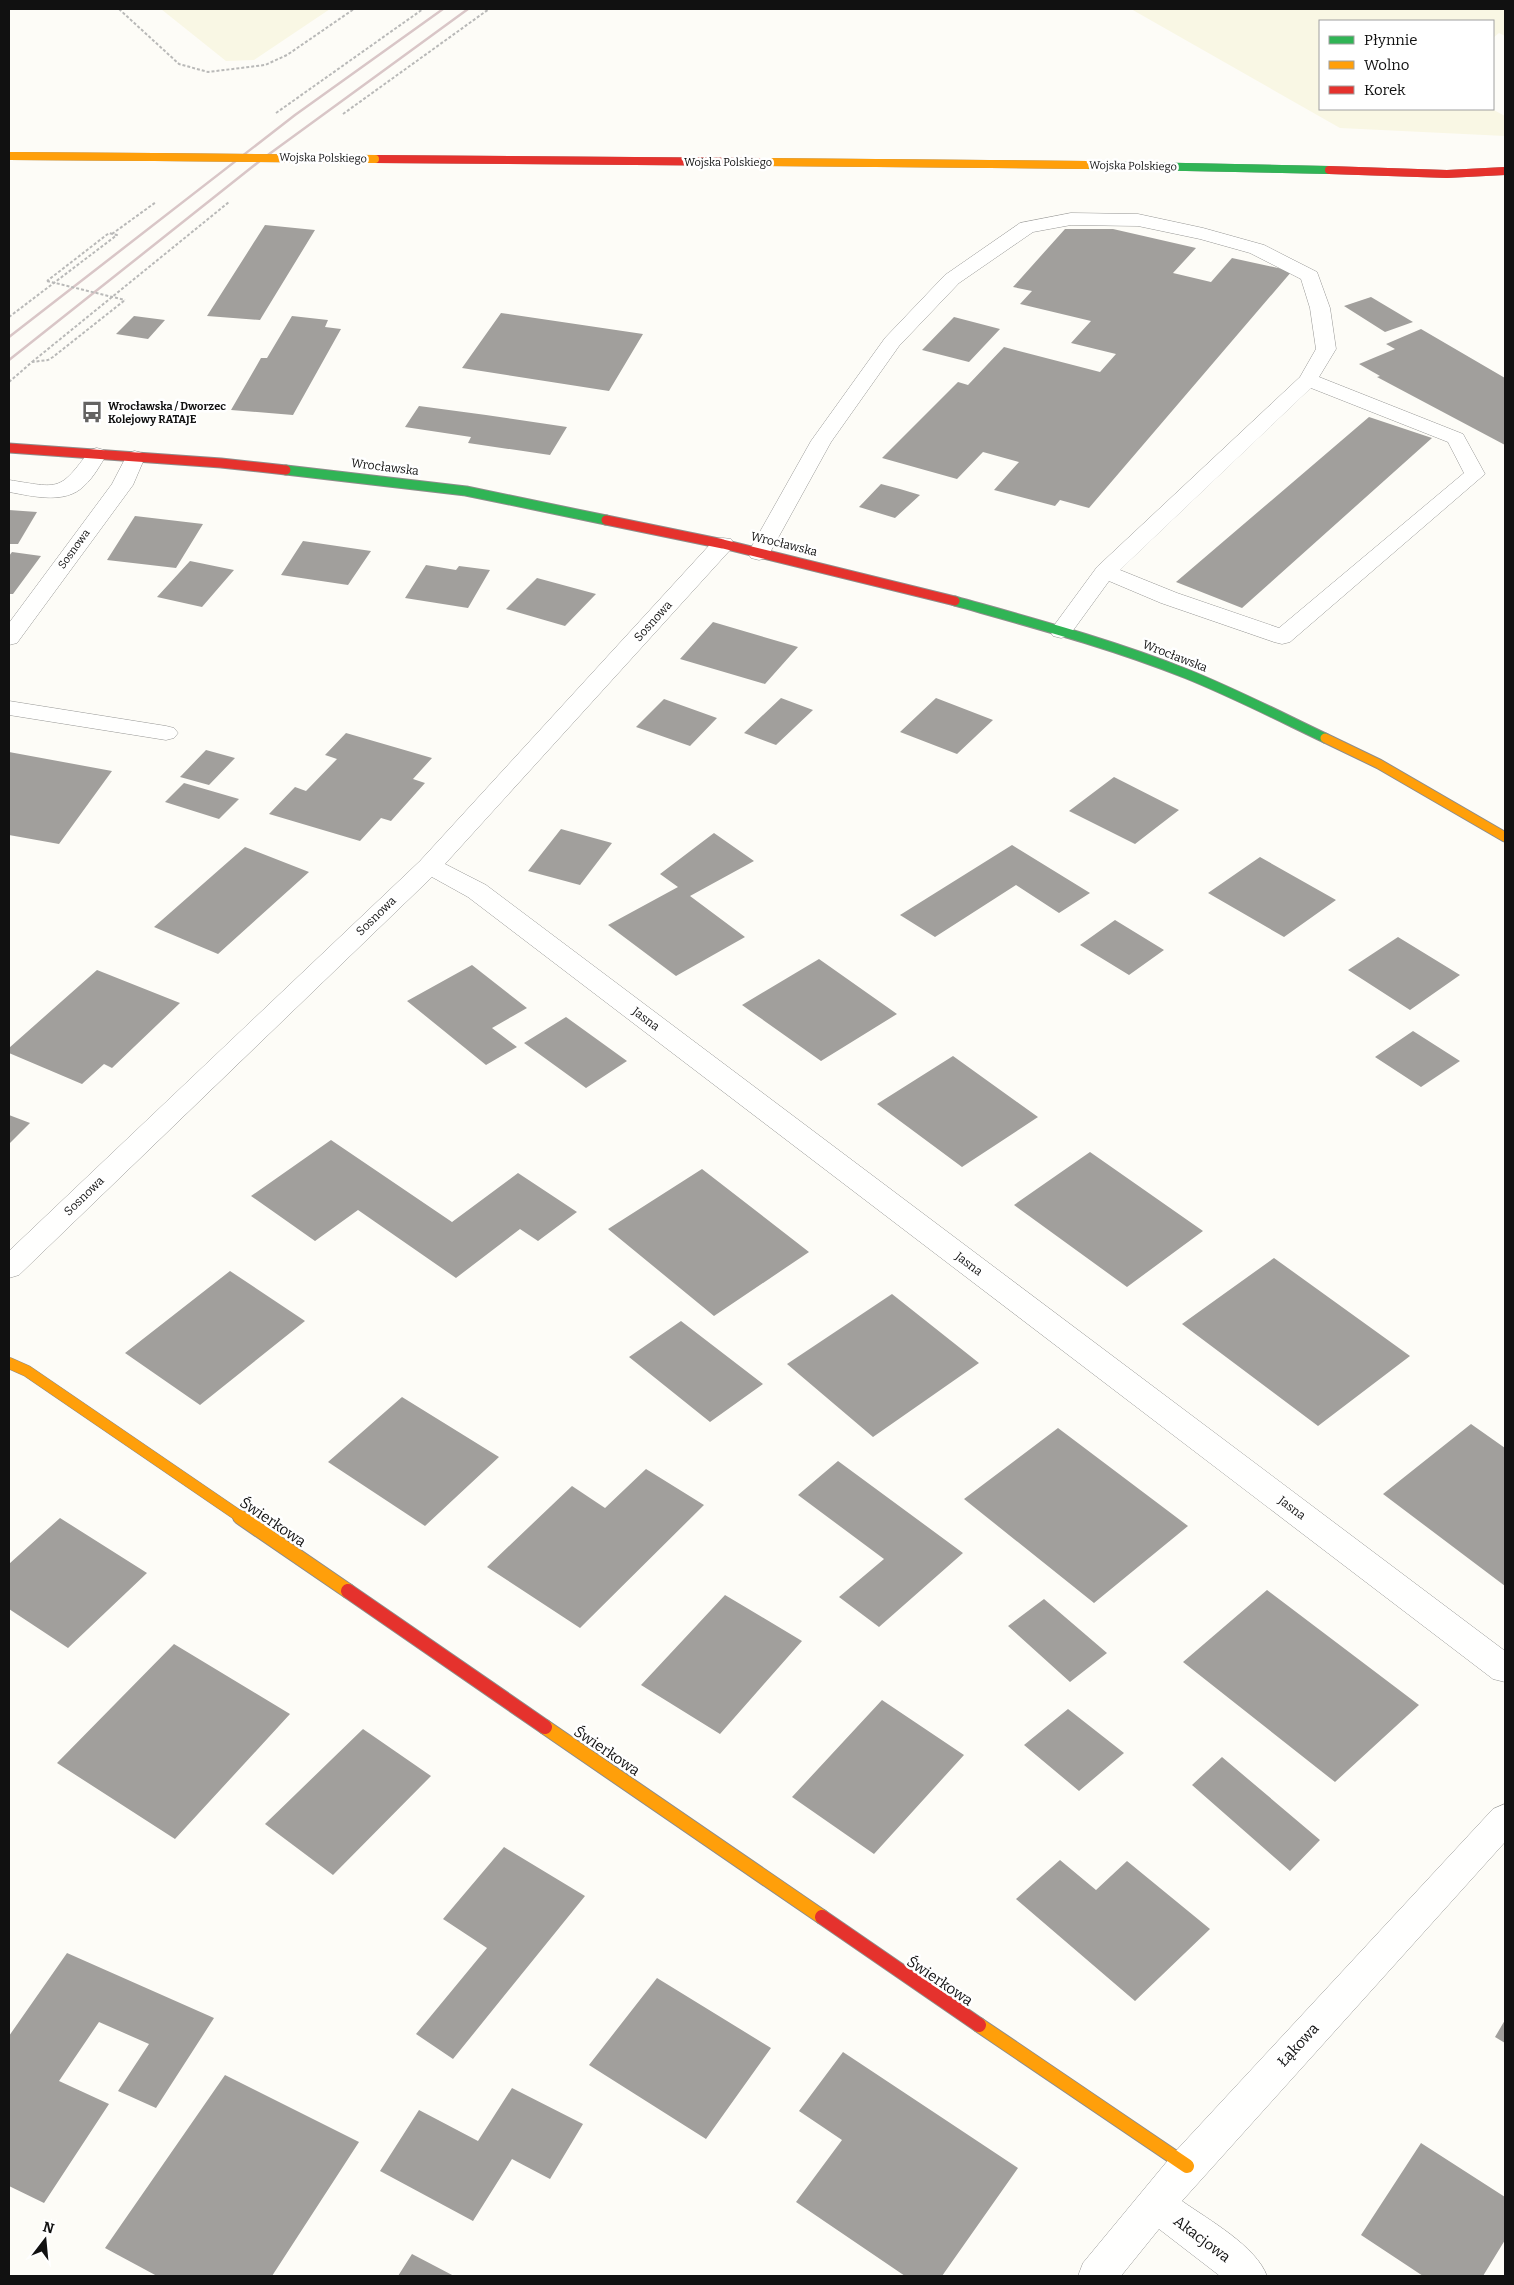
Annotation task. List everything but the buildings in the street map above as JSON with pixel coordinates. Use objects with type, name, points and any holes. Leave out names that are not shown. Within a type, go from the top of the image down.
[{"type":"street","name":"Wojska Polskiego","points":[[9,156],[1206,166],[1447,174],[1505,171]]},
{"type":"street","name":"Wojska Polskiego","points":[[1447,174],[1496,182]]},
{"type":"street","points":[[759,553],[821,441],[892,342],[952,279],[1027,227],[1071,219],[1138,220],[1203,234],[1257,249],[1310,276],[1320,308],[1326,349],[1308,380],[1105,572],[1061,631]]},
{"type":"street","points":[[1105,572],[1169,598],[1282,637],[1475,474],[1456,438],[1308,380]]},
{"type":"street","name":"Wrocławska","points":[[9,448],[299,471],[466,491],[723,544],[922,592],[1061,631],[1146,659],[1218,687],[1379,764],[1500,831]]},
{"type":"street","points":[[9,486],[42,491],[59,490],[74,484],[97,454]]},
{"type":"street","name":"Sosnowa","points":[[9,638],[122,485],[135,457]]},
{"type":"street","name":"Sosnowa","points":[[9,1268],[429,866],[723,544]]},
{"type":"street","points":[[9,708],[166,733]]},
{"type":"street","name":"Jasna","points":[[429,866],[477,891],[1505,1669]]},
{"type":"street","name":"Świerkowa","points":[[9,1363],[27,1371],[1186,2166]]},
{"type":"street","name":"Łąkowa","points":[[1097,2276],[1186,2166],[1505,1819]]},
{"type":"street","name":"Akacjowa","points":[[1155,2204],[1219,2250],[1248,2276]]},
{"type":"path","points":[[119,9],[167,55],[180,64],[208,72],[266,65],[287,54],[354,9]]},
{"type":"path","points":[[9,317],[117,235],[109,233],[47,281],[125,300],[53,357],[48,360],[32,362],[9,382]]},
{"type":"shaded area","points":[[161,9],[330,9],[254,60],[226,61]]},
{"type":"shaded area","points":[[1131,9],[1505,9],[1505,36],[1499,33],[1494,37],[1494,20],[1319,20],[1319,110],[1494,110],[1505,116],[1505,136],[1340,128]]},
{"type":"railway","points":[[9,337],[295,115],[443,9]]},
{"type":"railway","points":[[9,360],[261,160],[468,9]]},
{"type":"traffic: fast","points":[[1087,165],[1329,170]]},
{"type":"traffic: fast","points":[[286,470],[466,491],[606,520]]},
{"type":"traffic: fast","points":[[955,601],[1154,661],[1219,687],[1325,738]]},
{"type":"traffic: slow","points":[[9,156],[154,157]]},
{"type":"traffic: slow","points":[[154,157],[375,159]]},
{"type":"traffic: slow","points":[[761,162],[1087,165]]},
{"type":"traffic: slow","points":[[1325,738],[1379,764],[1505,837]]},
{"type":"traffic: slow","points":[[9,1363],[27,1371],[348,1591]]},
{"type":"traffic: slow","points":[[545,1727],[822,1917]]},
{"type":"traffic: slow","points":[[979,2025],[1187,2166]]},
{"type":"traffic: jam","points":[[375,159],[761,162]]},
{"type":"traffic: jam","points":[[1329,170],[1447,174],[1505,171]]},
{"type":"traffic: jam","points":[[9,448],[221,463],[286,470]]},
{"type":"traffic: jam","points":[[606,520],[723,544],[955,601]]},
{"type":"traffic: jam","points":[[348,1591],[545,1727]]},
{"type":"traffic: jam","points":[[822,1917],[979,2025]]},
{"type":"place","name":"Wrocławska / Dworzec Kolejowy RATAJE","points":[[92,412]]}]
